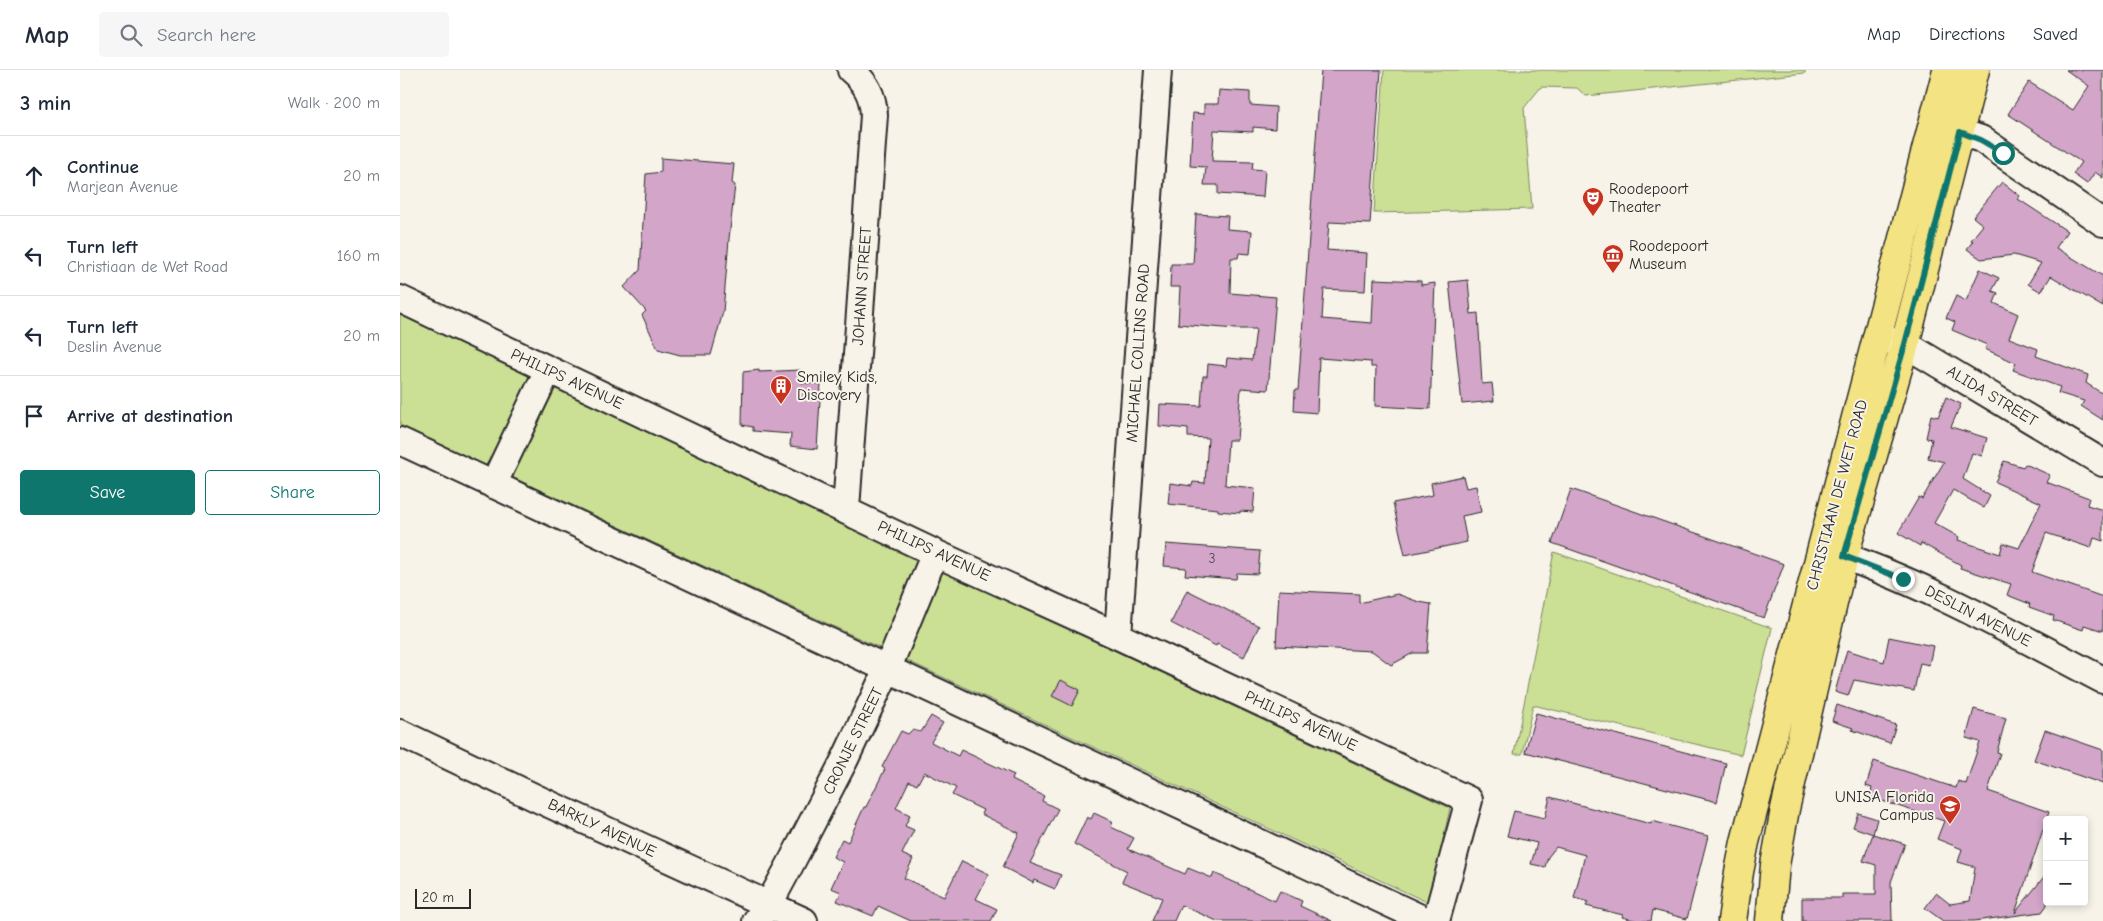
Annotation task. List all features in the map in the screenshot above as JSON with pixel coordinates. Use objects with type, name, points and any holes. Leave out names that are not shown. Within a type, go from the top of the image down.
[{"type":"main road","name":"CHRISTIAAN DE WET ROAD","points":[[1770,921],[1772,884],[1833,552],[1878,338],[1947,70]]},
{"type":"main road","name":"CHRISTIAAN DE WET ROAD","points":[[1732,921],[1745,842],[1833,552],[1905,344],[1975,70]]},
{"type":"street","name":"JOHANN STREET","points":[[846,509],[874,115],[868,88],[851,70]]},
{"type":"street","name":"MICHAEL COLLINS ROAD","points":[[1118,636],[1158,70]]},
{"type":"street","points":[[1933,128],[1960,132],[1981,140],[2003,153],[2103,223]]},
{"type":"street","name":"PHILIPS AVENUE","points":[[400,299],[846,509],[935,553],[1469,800],[1436,921]]},
{"type":"street","name":"ALIDA STREET","points":[[1878,338],[1905,344],[2103,463]]},
{"type":"street","points":[[493,485],[548,370]]},
{"type":"street","points":[[400,441],[1427,921]]},
{"type":"street","name":"DESLIN AVENUE","points":[[1833,552],[1931,591],[2103,680]]},
{"type":"street","name":"CRONJE STREET","points":[[762,913],[819,810],[887,670],[935,553]]},
{"type":"street","name":"BARKLY AVENUE","points":[[400,733],[536,798],[762,913],[804,921]]},
{"type":"green space","points":[[1384,70],[1805,70],[1805,73],[1586,96],[1577,88],[1541,87],[1524,108],[1532,209],[1374,213]]},
{"type":"green space","points":[[400,315],[1450,808],[1429,903],[400,425]]},
{"type":"green space","points":[[1554,552],[1772,628],[1741,755],[1533,705],[1522,754],[1514,754]]},
{"type":"building","points":[[1321,70],[1381,70],[1370,224],[1329,222],[1327,250],[1367,253],[1365,291],[1324,289],[1322,319],[1372,323],[1374,279],[1421,281],[1421,285],[1435,283],[1430,409],[1375,406],[1376,367],[1371,367],[1371,362],[1319,358],[1317,413],[1294,411],[1295,390],[1298,390]]},
{"type":"building","points":[[2066,70],[2103,70],[2103,178],[2095,172],[2087,184],[2073,174],[2081,162],[2008,114],[2029,82],[2073,110],[2089,86]]},
{"type":"building","points":[[1219,90],[1250,92],[1250,105],[1276,107],[1275,129],[1253,127],[1253,132],[1214,130],[1212,161],[1253,162],[1252,169],[1265,170],[1263,197],[1218,194],[1218,185],[1204,185],[1206,167],[1190,166],[1193,113],[1204,114],[1204,104],[1218,104]]},
{"type":"building","points":[[661,158],[734,164],[732,183],[735,185],[723,312],[711,355],[680,355],[658,349],[642,315],[646,311],[624,287],[640,270],[646,174],[661,172]]},
{"type":"building","points":[[2002,182],[2020,196],[2018,199],[2067,231],[2056,248],[2103,276],[2103,307],[2051,276],[2041,292],[2028,284],[2041,263],[2014,255],[1981,259],[1967,249],[1973,241],[1971,240],[1983,225],[1973,217]]},
{"type":"building","points":[[1196,214],[1228,216],[1227,229],[1252,231],[1250,254],[1239,253],[1238,258],[1231,258],[1230,293],[1276,297],[1268,390],[1241,388],[1237,440],[1228,440],[1225,485],[1255,488],[1253,512],[1218,511],[1218,509],[1168,504],[1170,483],[1192,486],[1193,482],[1205,483],[1208,438],[1188,437],[1188,429],[1159,426],[1160,404],[1201,406],[1203,376],[1207,376],[1208,364],[1226,366],[1227,358],[1252,360],[1256,329],[1178,324],[1180,287],[1170,287],[1171,264],[1193,264]]},
{"type":"building","points":[[1980,269],[1999,278],[1992,291],[1998,293],[1994,303],[2018,314],[2009,338],[2038,349],[2036,356],[2088,375],[2086,383],[2103,394],[2103,420],[2081,406],[2084,401],[2058,393],[2060,387],[2013,370],[2016,363],[1985,349],[1987,345],[1952,330],[1955,322],[1946,318],[1956,296],[1966,301]]},
{"type":"building","points":[[1468,280],[1471,314],[1478,313],[1482,384],[1492,383],[1494,401],[1462,404],[1449,282]]},
{"type":"building","name":"Smiley Kids, Discovery","points":[[759,370],[759,372],[800,370],[802,383],[821,384],[817,449],[790,446],[791,434],[753,431],[753,427],[742,425],[743,372]]},
{"type":"building","points":[[1946,397],[1961,404],[1951,427],[1987,438],[1982,456],[1972,453],[1963,479],[1990,496],[1984,508],[1953,490],[1934,523],[1959,537],[1958,540],[2000,554],[2003,543],[2019,548],[2041,503],[1995,482],[2004,461],[2023,467],[2025,464],[2050,475],[2046,482],[2089,498],[2087,505],[2103,510],[2103,541],[2094,538],[2091,548],[2046,533],[2032,572],[2103,597],[2103,631],[2084,625],[2083,630],[2053,620],[2054,616],[2029,607],[2030,604],[2007,595],[2011,584],[1960,568],[1961,565],[1921,543],[1920,546],[1898,533],[1919,497],[1922,499],[1944,462],[1928,458],[1932,439],[1926,438],[1931,415],[1938,417]]},
{"type":"building","points":[[1463,476],[1466,488],[1476,486],[1481,512],[1462,516],[1467,542],[1405,555],[1393,503],[1433,495],[1431,483]]},
{"type":"building","points":[[1571,489],[1784,564],[1764,618],[1552,543]]},
{"type":"building","points":[[1166,544],[1260,551],[1258,574],[1237,573],[1236,579],[1185,575],[1186,568],[1164,566]]},
{"type":"building","points":[[1187,590],[1259,626],[1244,657],[1217,644],[1216,646],[1171,623]]},
{"type":"building","points":[[1279,590],[1359,594],[1359,603],[1397,594],[1431,604],[1427,653],[1413,653],[1391,665],[1372,651],[1276,646]]},
{"type":"building","points":[[1889,637],[1933,646],[1929,665],[1920,663],[1914,691],[1854,680],[1848,696],[1835,692],[1847,650],[1884,662]]},
{"type":"building","points":[[1061,680],[1080,690],[1072,706],[1052,696]]},
{"type":"building","points":[[1837,705],[1896,725],[1890,743],[1832,721]]},
{"type":"building","points":[[1974,709],[2006,718],[1997,752],[2000,753],[1988,791],[2049,812],[2048,816],[2043,816],[2043,830],[2015,913],[2043,878],[2043,906],[2046,906],[2042,912],[1974,921],[1943,921],[1925,908],[1936,893],[1950,904],[1970,901],[1975,867],[1958,862],[1962,849],[1937,839],[1944,821],[1870,797],[1872,788],[1866,786],[1874,761],[1956,788],[1958,781],[1966,784],[1980,742],[1966,738]]},
{"type":"building","points":[[1536,713],[1726,763],[1717,802],[1525,752]]},
{"type":"building","points":[[931,716],[943,723],[931,742],[958,756],[961,750],[1014,775],[1012,780],[1044,796],[1042,801],[1058,809],[1030,863],[1061,875],[1055,889],[1034,880],[1033,883],[1003,867],[1019,833],[981,814],[983,810],[952,795],[956,788],[924,772],[917,785],[909,781],[896,808],[910,815],[905,826],[914,830],[902,854],[913,859],[904,878],[944,897],[962,861],[989,874],[976,899],[997,909],[991,921],[911,921],[878,906],[873,916],[837,901],[841,892],[831,888],[843,862],[833,857],[842,839],[848,842],[864,807],[866,807],[885,769],[882,767],[901,731],[908,734],[912,730],[921,732]]},
{"type":"building","points":[[2045,730],[2103,750],[2103,784],[2034,760]]},
{"type":"building","points":[[1550,797],[1651,824],[1652,821],[1708,836],[1687,919],[1653,910],[1651,921],[1638,921],[1622,917],[1623,915],[1586,906],[1588,902],[1574,898],[1585,855],[1556,847],[1548,857],[1545,867],[1531,864],[1537,843],[1507,836],[1514,811],[1545,818]]},
{"type":"building","points":[[1094,813],[1113,822],[1111,827],[1134,838],[1128,849],[1185,874],[1188,868],[1212,878],[1214,873],[1275,901],[1280,891],[1302,901],[1300,906],[1332,921],[1217,921],[1181,905],[1174,921],[1152,921],[1162,898],[1122,882],[1127,871],[1074,844],[1087,817],[1091,819]]},
{"type":"building","points":[[1858,813],[1877,819],[1873,834],[1853,827]]},
{"type":"building","points":[[1873,834],[1905,844],[1891,882],[1892,921],[1802,921],[1802,898],[1842,898],[1842,894],[1876,894],[1876,865],[1863,861]]},
{"type":"place","name":"Roodepoort Theater","points":[[1593,217]]},
{"type":"place","name":"Roodepoort Museum","points":[[1613,274]]},
{"type":"place","name":"Smiley Kids, Discovery","points":[[781,405]]},
{"type":"place","name":"UNISA Florida Campus","points":[[1950,825]]},
{"type":"route","points":[[1903,579],[1844,556],[1905,344],[1960,132],[1981,140],[2003,153]]}]
